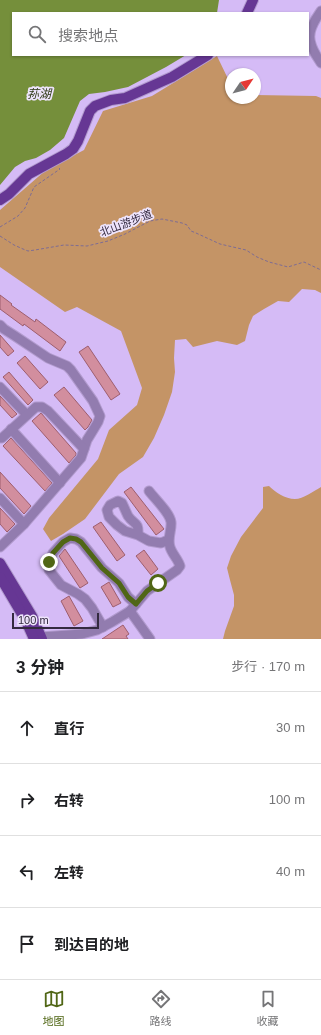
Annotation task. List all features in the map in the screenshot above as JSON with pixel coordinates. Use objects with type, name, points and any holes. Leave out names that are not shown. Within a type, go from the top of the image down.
[{"type":"main road","points":[[247,12],[253,0]]},
{"type":"main road","points":[[0,200],[9,194],[29,174],[70,151],[78,141],[90,111],[95,106],[111,100],[125,98],[172,77],[206,56]]},
{"type":"main road","points":[[0,562],[32,616],[39,638]]},
{"type":"main road","points":[[0,577],[26,620],[39,638]]},
{"type":"lane","points":[[321,10],[310,29],[309,44],[321,63]]},
{"type":"lane","points":[[0,325],[48,358],[67,366],[93,401],[100,416],[87,440],[81,458],[24,524],[0,547]]},
{"type":"lane","points":[[0,387],[27,415]]},
{"type":"lane","points":[[0,438],[36,407],[42,407],[48,411],[84,449]]},
{"type":"lane","points":[[11,429],[60,483]]},
{"type":"lane","points":[[39,638],[68,637],[97,630],[103,627],[133,607],[147,591],[177,570],[180,566],[168,540],[171,522],[169,515],[149,491]]},
{"type":"lane","points":[[0,498],[24,524]]},
{"type":"lane","points":[[138,535],[149,542],[161,543],[168,540]]},
{"type":"lane","points":[[103,627],[85,599],[60,585],[49,570],[49,562],[53,553],[63,542],[70,538],[81,542],[102,568],[119,583],[150,639]]},
{"type":"path","points":[[0,227],[18,216],[25,208],[34,187],[60,169],[56,160]]},
{"type":"path","name":"北山游步道","points":[[0,236],[28,251],[64,245],[87,246],[108,241],[150,221],[162,219],[187,225],[191,231],[196,234],[220,244],[246,250],[269,262],[288,268],[304,262],[321,270]]},
{"type":"shaded area","points":[[217,56],[225,73],[225,104],[261,104],[261,95],[316,96],[321,98],[321,293],[315,290],[302,289],[289,302],[278,301],[264,309],[253,316],[245,341],[237,345],[217,341],[193,347],[186,339],[175,340],[175,372],[172,392],[154,438],[143,457],[119,474],[85,519],[51,541],[43,529],[49,518],[98,459],[109,430],[137,405],[142,388],[121,331],[77,307],[65,312],[0,267],[0,210],[46,170],[84,150],[103,111],[152,96]]},
{"type":"shaded area","points":[[269,486],[280,495],[295,499],[305,496],[321,487],[321,639],[223,639],[234,606],[234,595],[227,568],[231,556],[241,537],[263,508],[263,487]]},
{"type":"water","name":"荪湖","points":[[0,0],[219,0],[217,12],[12,12],[12,56],[184,56],[128,87],[89,94],[80,101],[64,138],[50,150],[15,167],[0,185]]},
{"type":"building","points":[[0,295],[12,304],[11,305],[35,322],[36,319],[66,342],[60,351],[24,324],[23,326],[0,309]]},
{"type":"building","points":[[0,335],[14,351],[8,356],[0,347]]},
{"type":"building","points":[[88,346],[120,394],[111,400],[79,352]]},
{"type":"building","points":[[25,356],[48,382],[40,389],[17,363]]},
{"type":"building","points":[[9,372],[33,400],[28,405],[3,377]]},
{"type":"building","points":[[64,387],[92,420],[85,430],[54,395]]},
{"type":"building","points":[[0,396],[17,414],[12,418],[0,405]]},
{"type":"building","points":[[41,413],[76,453],[69,463],[32,421]]},
{"type":"building","points":[[11,438],[52,483],[45,491],[3,446]]},
{"type":"building","points":[[0,472],[31,506],[24,514],[0,488]]},
{"type":"building","points":[[131,487],[164,529],[156,535],[124,492]]},
{"type":"building","points":[[0,508],[15,524],[7,532],[0,524]]},
{"type":"building","points":[[101,522],[125,555],[117,561],[93,527]]},
{"type":"building","points":[[65,549],[88,583],[80,588],[59,556]]},
{"type":"building","points":[[144,550],[158,569],[151,575],[136,556]]},
{"type":"building","points":[[109,582],[121,603],[113,607],[101,587]]},
{"type":"building","points":[[69,596],[83,621],[74,626],[61,601]]},
{"type":"building","points":[[123,625],[129,634],[126,636],[128,639],[102,639]]},
{"type":"route","points":[[49,562],[53,553],[63,542],[70,538],[76,539],[81,542],[102,568],[119,583],[128,597],[136,604],[147,591],[158,583]]}]
